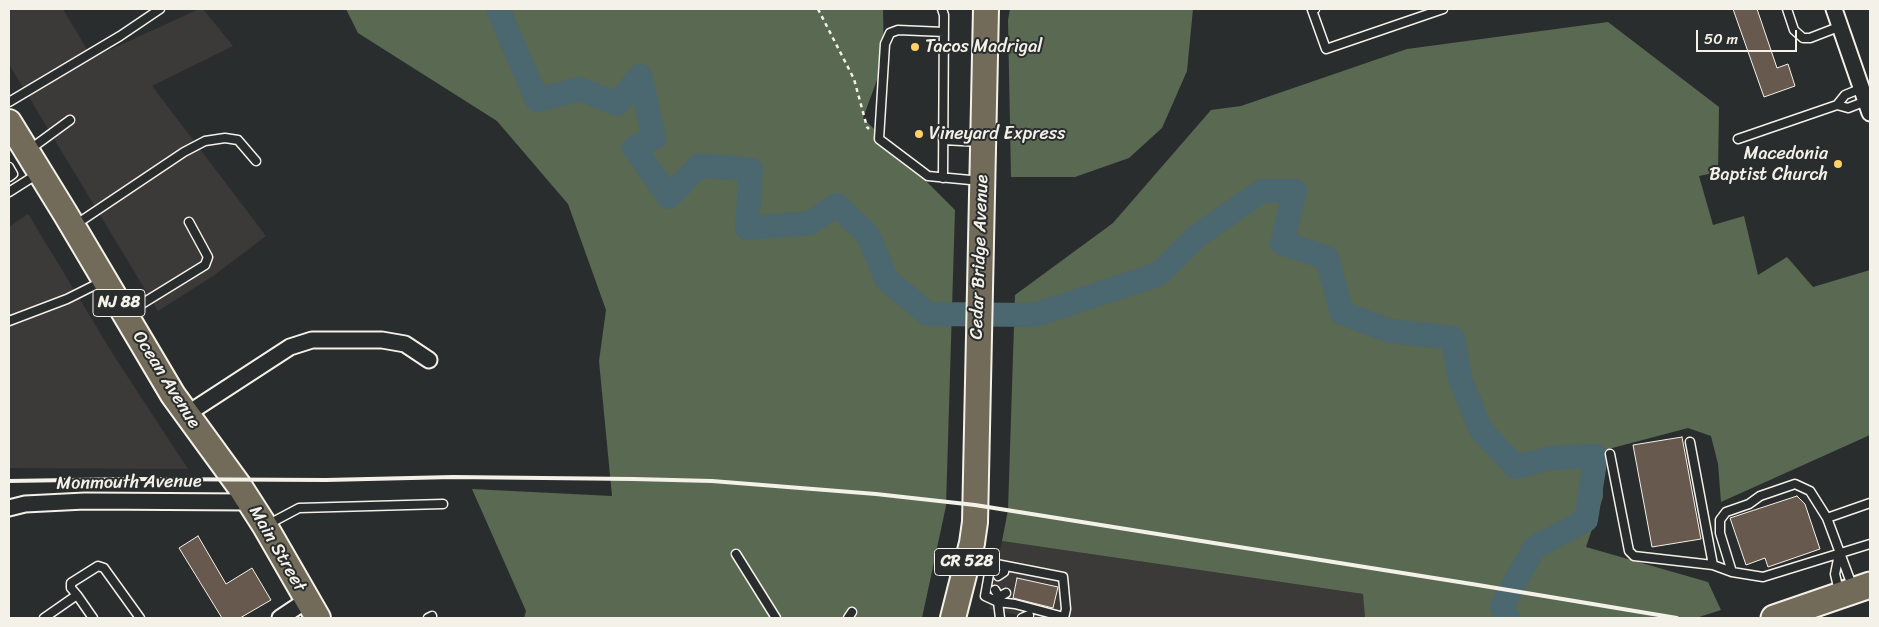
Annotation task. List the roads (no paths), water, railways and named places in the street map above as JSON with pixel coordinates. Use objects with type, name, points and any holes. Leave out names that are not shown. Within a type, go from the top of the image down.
[{"type":"highway","points":[[1774,618],[1855,590]]},
{"type":"main road","name":"Cedar Bridge Avenue","points":[[976,576],[972,543],[975,505],[976,391],[983,182],[986,9]]},
{"type":"main road","name":"Ocean Avenue","points":[[9,122],[173,395],[235,480]]},
{"type":"main road","name":"Main Street","points":[[235,480],[265,526],[313,609]]},
{"type":"main road","name":"CR 528","points":[[953,618],[976,576]]},
{"type":"street","points":[[1834,9],[1866,101]]},
{"type":"street","points":[[186,414],[290,347],[312,340],[382,340],[405,344],[428,360]]},
{"type":"street","name":"Monmouth Avenue","points":[[9,508],[25,504],[85,501],[249,502]]},
{"type":"street","points":[[280,618],[313,609]]},
{"type":"lane","points":[[9,102],[120,36],[160,9]]},
{"type":"lane","points":[[942,9],[944,15],[943,178]]},
{"type":"lane","points":[[1315,9],[1312,10],[1326,49],[1443,9]]},
{"type":"lane","points":[[1786,9],[1794,30],[1803,38],[1810,38],[1841,26]]},
{"type":"lane","points":[[944,32],[898,30],[890,33],[884,44],[879,139],[928,176],[983,182]]},
{"type":"lane","points":[[1738,139],[1837,105],[1845,95],[1866,101]]},
{"type":"lane","points":[[1837,105],[1848,108],[1866,101]]},
{"type":"lane","points":[[27,152],[70,120]]},
{"type":"lane","points":[[73,227],[184,152],[205,141],[225,138],[238,140],[256,160]]},
{"type":"lane","points":[[943,140],[984,142]]},
{"type":"lane","points":[[9,167],[13,174],[9,177]]},
{"type":"lane","points":[[9,192],[40,172]]},
{"type":"lane","points":[[125,314],[206,265],[208,257],[188,222]]},
{"type":"lane","points":[[9,321],[68,299],[105,280]]},
{"type":"lane","points":[[1690,442],[1713,564]]},
{"type":"lane","points":[[1610,454],[1629,551],[1634,556],[1713,564],[1732,572],[1763,577],[1870,544]]},
{"type":"lane","points":[[1732,572],[1720,533],[1720,520],[1726,512],[1750,504],[1760,496],[1795,484],[1810,491],[1827,518],[1839,554],[1855,590]]},
{"type":"lane","points":[[1827,518],[1870,503]]},
{"type":"lane","points":[[265,526],[299,508],[444,504]]},
{"type":"lane","points":[[736,554],[776,618]]},
{"type":"lane","points":[[1839,554],[1835,574],[1855,590]]},
{"type":"lane","points":[[991,563],[1004,573],[1063,578],[1066,609],[1064,617],[1015,604],[1000,595],[985,596],[976,576],[991,563]]},
{"type":"lane","points":[[92,618],[71,588],[71,583],[98,566],[104,568],[140,618]]},
{"type":"lane","points":[[44,618],[77,595]]},
{"type":"lane","points":[[1000,595],[1000,618]]},
{"type":"lane","points":[[55,610],[61,618]]},
{"type":"lane","points":[[1016,618],[1024,617]]},
{"type":"waterway","points":[[498,9],[537,100],[580,89],[617,104],[640,76],[654,138],[634,148],[669,197],[700,165],[751,170],[747,228],[810,223],[837,205],[868,235],[887,280],[928,314],[1035,315],[1159,274],[1197,236],[1262,191],[1295,191],[1282,243],[1327,258],[1342,313],[1390,331],[1453,338],[1460,379],[1481,430],[1516,467],[1551,458],[1596,456],[1586,520],[1534,548],[1502,606],[1508,618]]},
{"type":"railway","points":[[9,481],[131,479],[326,480],[453,477],[633,479],[712,481],[876,494],[975,505],[1677,618]]},
{"type":"place","name":"Tacos Madrigal","points":[[915,47]]},
{"type":"place","name":"Vineyard Express","points":[[919,134]]},
{"type":"place","name":"Macedonia Baptist Church","points":[[1838,164]]}]
